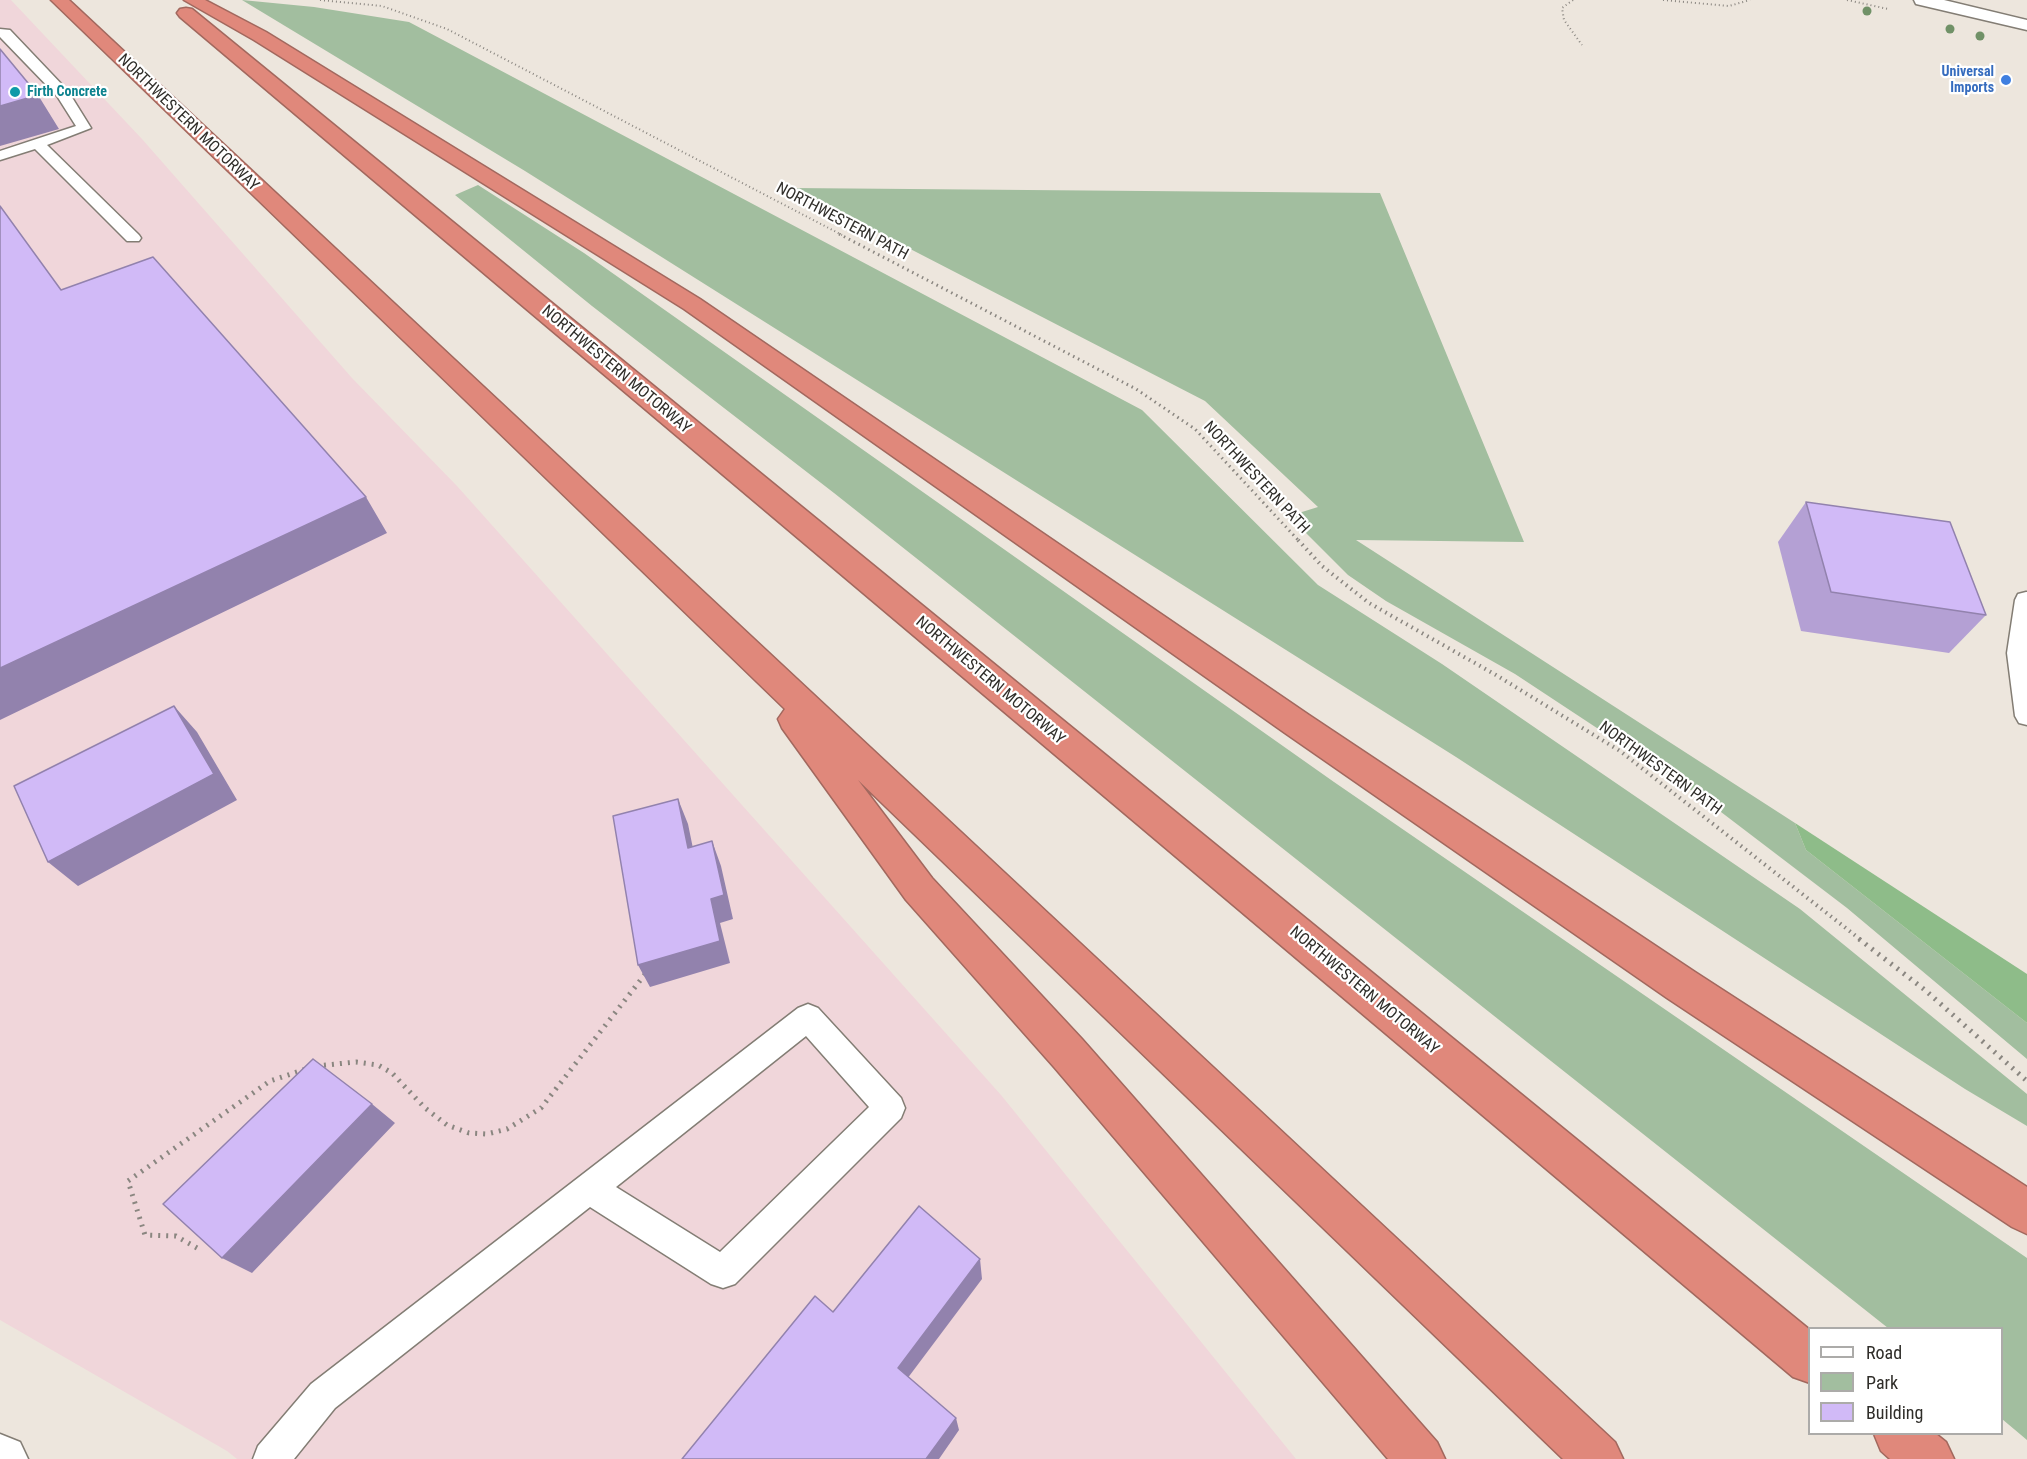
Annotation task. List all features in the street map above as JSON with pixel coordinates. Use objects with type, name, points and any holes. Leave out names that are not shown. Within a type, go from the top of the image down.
[{"type":"highway","name":"NORTHWESTERN MOTORWAY","points":[[59,0],[1598,1459]]},
{"type":"highway","name":"NORTHWESTERN MOTORWAY","points":[[171,0],[1808,1359]]},
{"type":"highway","points":[[192,0],[260,36],[692,304],[1288,718],[1612,939],[2027,1212]]},
{"type":"highway","points":[[743,650],[920,890],[1068,1053],[1420,1459]]},
{"type":"highway","points":[[1899,1435],[1929,1459]]},
{"type":"main road","points":[[1922,0],[2027,25]]},
{"type":"lane","points":[[0,33],[5,33],[63,94],[84,128],[39,145],[0,156]]},
{"type":"lane","points":[[39,145],[133,238]]},
{"type":"lane","points":[[2026,600],[2018,653],[2027,716]]},
{"type":"lane","points":[[271,1459],[323,1396],[589,1188],[808,1017],[890,1108],[723,1272],[589,1188]]},
{"type":"path","name":"NORTHWESTERN PATH","points":[[320,0],[381,6],[447,29],[1136,389],[1195,429],[1322,566],[1360,596],[1620,751],[1925,990],[2027,1081]]},
{"type":"path","points":[[1573,0],[1562,8],[1564,20],[1582,45]]},
{"type":"path","points":[[1663,0],[1728,6],[1750,0]]},
{"type":"path","points":[[197,1248],[176,1236],[145,1235],[128,1181],[270,1081],[333,1062],[378,1065],[392,1073],[425,1108],[447,1125],[469,1133],[487,1134],[507,1129],[525,1120],[541,1108],[647,971]]},
{"type":"shaded area","points":[[0,0],[11,0],[142,139],[352,378],[457,486],[1001,1095],[1296,1459],[237,1459],[227,1451],[0,1320]]},
{"type":"green space","points":[[242,0],[314,7],[409,22],[1142,410],[1318,585],[1442,664],[1800,909],[2027,1094],[2027,1126],[1965,1089],[1456,757],[525,171]]},
{"type":"green space","points":[[478,185],[584,253],[1334,782],[2027,1258],[2027,1440],[2003,1420],[2003,1327],[1887,1327],[834,493],[592,306],[455,195]]},
{"type":"green space","points":[[792,188],[1380,193],[1524,542],[1356,540],[1795,823],[1806,850],[2027,1023],[2027,1059],[1847,908],[1700,796],[1515,674],[1386,601],[1348,575],[1289,516],[1318,507],[1205,401]]},
{"type":"green space","points":[[1795,823],[2027,974],[2027,1023],[1806,850]]},
{"type":"building","points":[[0,49],[38,95],[0,106]]},
{"type":"building","points":[[0,206],[61,290],[153,257],[366,497],[0,668]]},
{"type":"building","points":[[1806,502],[1950,522],[1986,615],[1831,592]]},
{"type":"building","points":[[174,706],[214,774],[48,862],[14,786]]},
{"type":"building","points":[[678,799],[688,848],[712,841],[724,895],[711,899],[720,941],[638,965],[613,816]]},
{"type":"building","points":[[313,1059],[372,1104],[222,1258],[163,1204]]},
{"type":"building","points":[[919,1206],[980,1259],[898,1368],[956,1418],[926,1459],[682,1459],[815,1296],[833,1312]]},
{"type":"place","name":"Universal Imports","points":[[2006,80]]},
{"type":"place","name":"Firth Concrete","points":[[15,92]]}]
